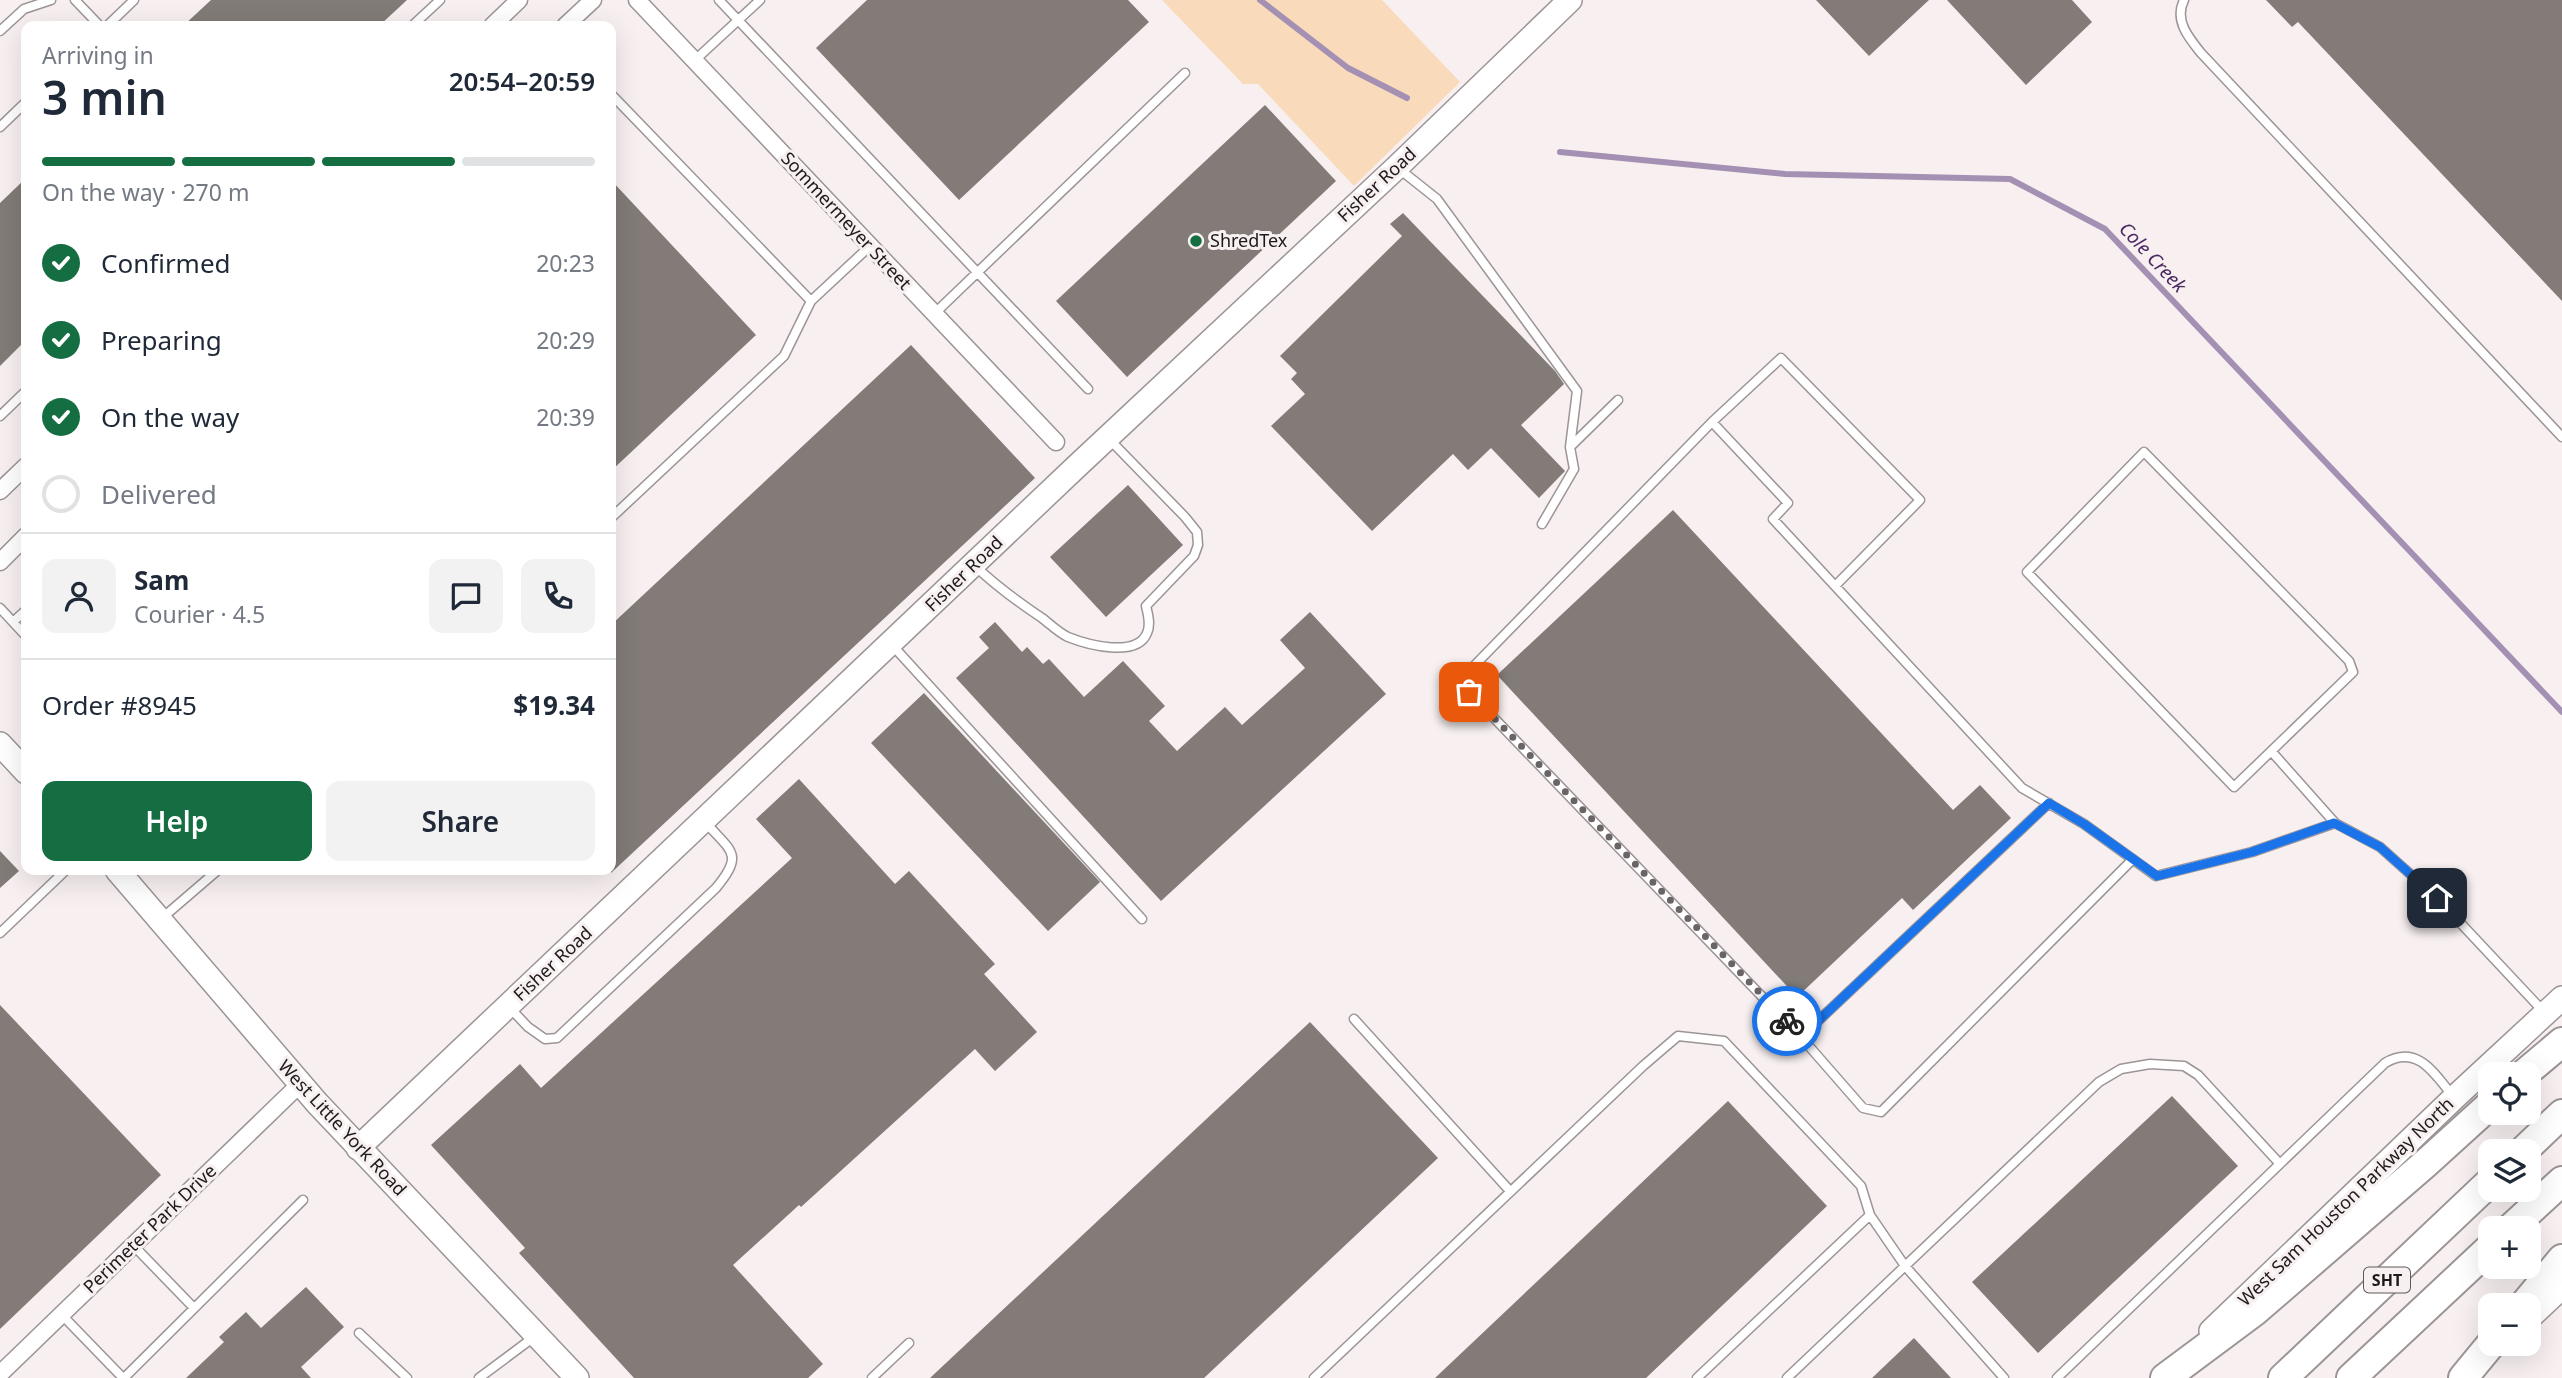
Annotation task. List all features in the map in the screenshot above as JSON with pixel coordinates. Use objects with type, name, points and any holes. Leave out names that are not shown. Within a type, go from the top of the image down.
[{"type":"highway","points":[[2538,1062],[2562,1042]]},
{"type":"highway","points":[[2536,1139],[2562,1114]]},
{"type":"highway","points":[[2163,1378],[2255,1311],[2478,1116]]},
{"type":"highway","points":[[2524,1216],[2562,1181]]},
{"type":"highway","name":"SHT","points":[[2283,1378],[2478,1193]]},
{"type":"highway","name":"SHT","points":[[2351,1378],[2478,1259]]},
{"type":"highway","points":[[2535,1293],[2562,1259]]},
{"type":"highway","points":[[2464,1378],[2481,1356]]},
{"type":"street","points":[[497,21],[519,0]]},
{"type":"street","points":[[570,21],[593,0]]},
{"type":"street","name":"Sommermeyer Street","points":[[637,0],[1056,442]]},
{"type":"street","name":"Fisher Road","points":[[358,1148],[1397,167],[1570,0]]},
{"type":"street","points":[[0,491],[21,471]]},
{"type":"street","points":[[0,562],[21,541]]},
{"type":"street","points":[[0,744],[21,767]]},
{"type":"street","name":"West Little York Road","points":[[121,875],[300,1084],[577,1378]]},
{"type":"street","name":"West Sam Houston Parkway North","points":[[2163,1378],[2454,1098],[2554,1006]]},
{"type":"street","name":"Perimeter Park Drive","points":[[4,1374],[61,1314],[300,1084]]},
{"type":"street","points":[[2541,1307],[2562,1287]]},
{"type":"street","points":[[2464,1378],[2488,1356]]},
{"type":"lane","points":[[0,31],[24,9],[51,0]]},
{"type":"lane","points":[[75,0],[95,21]]},
{"type":"lane","points":[[112,21],[134,0]]},
{"type":"lane","points":[[417,21],[440,0]]},
{"type":"lane","points":[[719,0],[1088,389]]},
{"type":"lane","points":[[694,61],[760,0]]},
{"type":"lane","points":[[2185,0],[2180,8],[2180,22],[2200,53],[2562,437]]},
{"type":"lane","points":[[934,314],[1185,74]]},
{"type":"lane","points":[[616,99],[811,301]]},
{"type":"lane","points":[[0,127],[21,108]]},
{"type":"lane","points":[[1397,167],[1437,199],[1577,391],[1570,447],[1574,469],[1542,524]]},
{"type":"lane","points":[[616,513],[784,356],[811,301],[870,246]]},
{"type":"lane","points":[[1835,586],[1920,500],[1781,358],[1712,422],[1471,669],[1469,692],[1801,1037],[1863,1108],[1881,1112],[2133,859]]},
{"type":"lane","points":[[0,416],[21,396]]},
{"type":"lane","points":[[1570,447],[1618,400]]},
{"type":"lane","points":[[1712,422],[1787,503],[1773,519],[2022,788],[2084,824],[2157,876],[2252,852],[2334,823]]},
{"type":"lane","points":[[973,565],[1004,593],[1067,636],[1125,649],[1135,646],[1147,634],[1149,623],[1146,606],[1194,556],[1198,545],[1196,532],[1185,517],[1108,438]]},
{"type":"lane","points":[[2144,452],[2349,661],[2353,672],[2272,752],[2234,787],[2027,572],[2144,452]]},
{"type":"lane","points":[[0,608],[21,631]]},
{"type":"lane","points":[[13,622],[21,615]]},
{"type":"lane","points":[[891,643],[1142,919]]},
{"type":"lane","points":[[2272,752],[2334,823],[2380,847],[2554,1006]]},
{"type":"lane","points":[[1801,1037],[2049,803]]},
{"type":"lane","points":[[508,1006],[528,1027],[545,1039],[556,1038],[716,888],[732,869],[733,862],[730,849],[704,821]]},
{"type":"lane","points":[[0,933],[61,875]]},
{"type":"lane","points":[[161,919],[212,875]]},
{"type":"lane","points":[[1354,1019],[1510,1191]]},
{"type":"lane","points":[[1314,1378],[1678,1035],[1724,1041],[1861,1186],[1870,1215],[1905,1266],[2004,1378]]},
{"type":"lane","points":[[2057,1378],[2385,1063],[2398,1056],[2413,1057],[2429,1068],[2454,1098]]},
{"type":"lane","points":[[1787,1378],[2099,1082],[2121,1069],[2150,1064],[2184,1066],[2198,1074],[2280,1164]]},
{"type":"lane","points":[[61,1314],[124,1378],[303,1200]]},
{"type":"lane","points":[[1697,1378],[1870,1215]]},
{"type":"lane","points":[[133,1245],[194,1308]]},
{"type":"lane","points":[[359,1333],[407,1378]]},
{"type":"lane","points":[[479,1378],[536,1336]]},
{"type":"lane","points":[[872,1378],[909,1343]]},
{"type":"shaded area","points":[[1162,0],[1382,0],[1460,82],[1354,186],[1258,84],[1243,84]]},
{"type":"building","points":[[211,0],[407,0],[384,21],[188,21]]},
{"type":"building","points":[[867,0],[1128,0],[1149,22],[959,200],[816,48]]},
{"type":"building","points":[[1816,0],[1929,0],[1869,56]]},
{"type":"building","points":[[1947,0],[2072,0],[2092,22],[2026,85]]},
{"type":"building","points":[[2266,0],[2562,0],[2562,301],[2298,22],[2292,27]]},
{"type":"building","name":"ShredTex","points":[[1265,105],[1336,181],[1127,377],[1056,301]]},
{"type":"building","points":[[21,183],[21,345],[0,366],[0,203]]},
{"type":"building","points":[[616,185],[756,335],[616,466]]},
{"type":"building","points":[[1403,213],[1555,371],[1564,384],[1521,425],[1565,471],[1539,498],[1491,448],[1468,470],[1453,454],[1372,531],[1271,426],[1305,394],[1291,379],[1297,373],[1280,356],[1402,236],[1390,224]]},
{"type":"building","points":[[911,345],[1035,478],[616,868],[616,620]]},
{"type":"building","points":[[1128,485],[1183,545],[1106,617],[1050,557]]},
{"type":"building","points":[[1673,510],[1953,810],[1980,785],[2011,818],[1913,910],[1902,898],[1797,997],[1497,675]]},
{"type":"building","points":[[1310,612],[1386,694],[1161,901],[956,678],[989,648],[979,637],[995,622],[1022,652],[1027,647],[1043,664],[1049,659],[1084,697],[1123,661],[1165,706],[1149,721],[1177,751],[1225,707],[1242,725],[1305,668],[1280,640]]},
{"type":"building","points":[[924,693],[1100,882],[1048,931],[871,743]]},
{"type":"building","points":[[799,779],[895,884],[909,871],[995,964],[984,974],[1037,1032],[995,1071],[975,1049],[733,1265],[823,1364],[808,1378],[634,1378],[519,1253],[525,1248],[431,1145],[520,1064],[541,1088],[792,858],[756,819]]},
{"type":"building","points":[[0,851],[19,871],[0,888]]},
{"type":"building","points":[[0,1005],[161,1175],[0,1329]]},
{"type":"building","points":[[1310,1022],[1438,1158],[1204,1378],[930,1378]]},
{"type":"building","points":[[2172,1096],[2238,1166],[2038,1353],[1972,1282]]},
{"type":"building","points":[[1728,1101],[1827,1206],[1646,1378],[1435,1378]]},
{"type":"building","points":[[306,1287],[344,1327],[301,1367],[311,1378],[186,1378],[224,1342],[219,1337],[246,1312],[261,1328]]},
{"type":"building","points":[[1914,1338],[1951,1378],[1872,1378]]},
{"type":"waterway","name":"Cole Creek","points":[[1260,0],[1348,68],[1407,98]]},
{"type":"waterway","name":"Cole Creek","points":[[1560,152],[1785,174],[2010,179],[2105,229],[2562,712]]},
{"type":"way so far","points":[[1469,692],[1787,1021]]},
{"type":"place","name":"ShredTex","points":[[1196,241]]},
{"type":"route","points":[[1787,1021],[1801,1037],[2049,803],[2084,824],[2157,876],[2252,852],[2334,823],[2380,847],[2437,898]]}]
